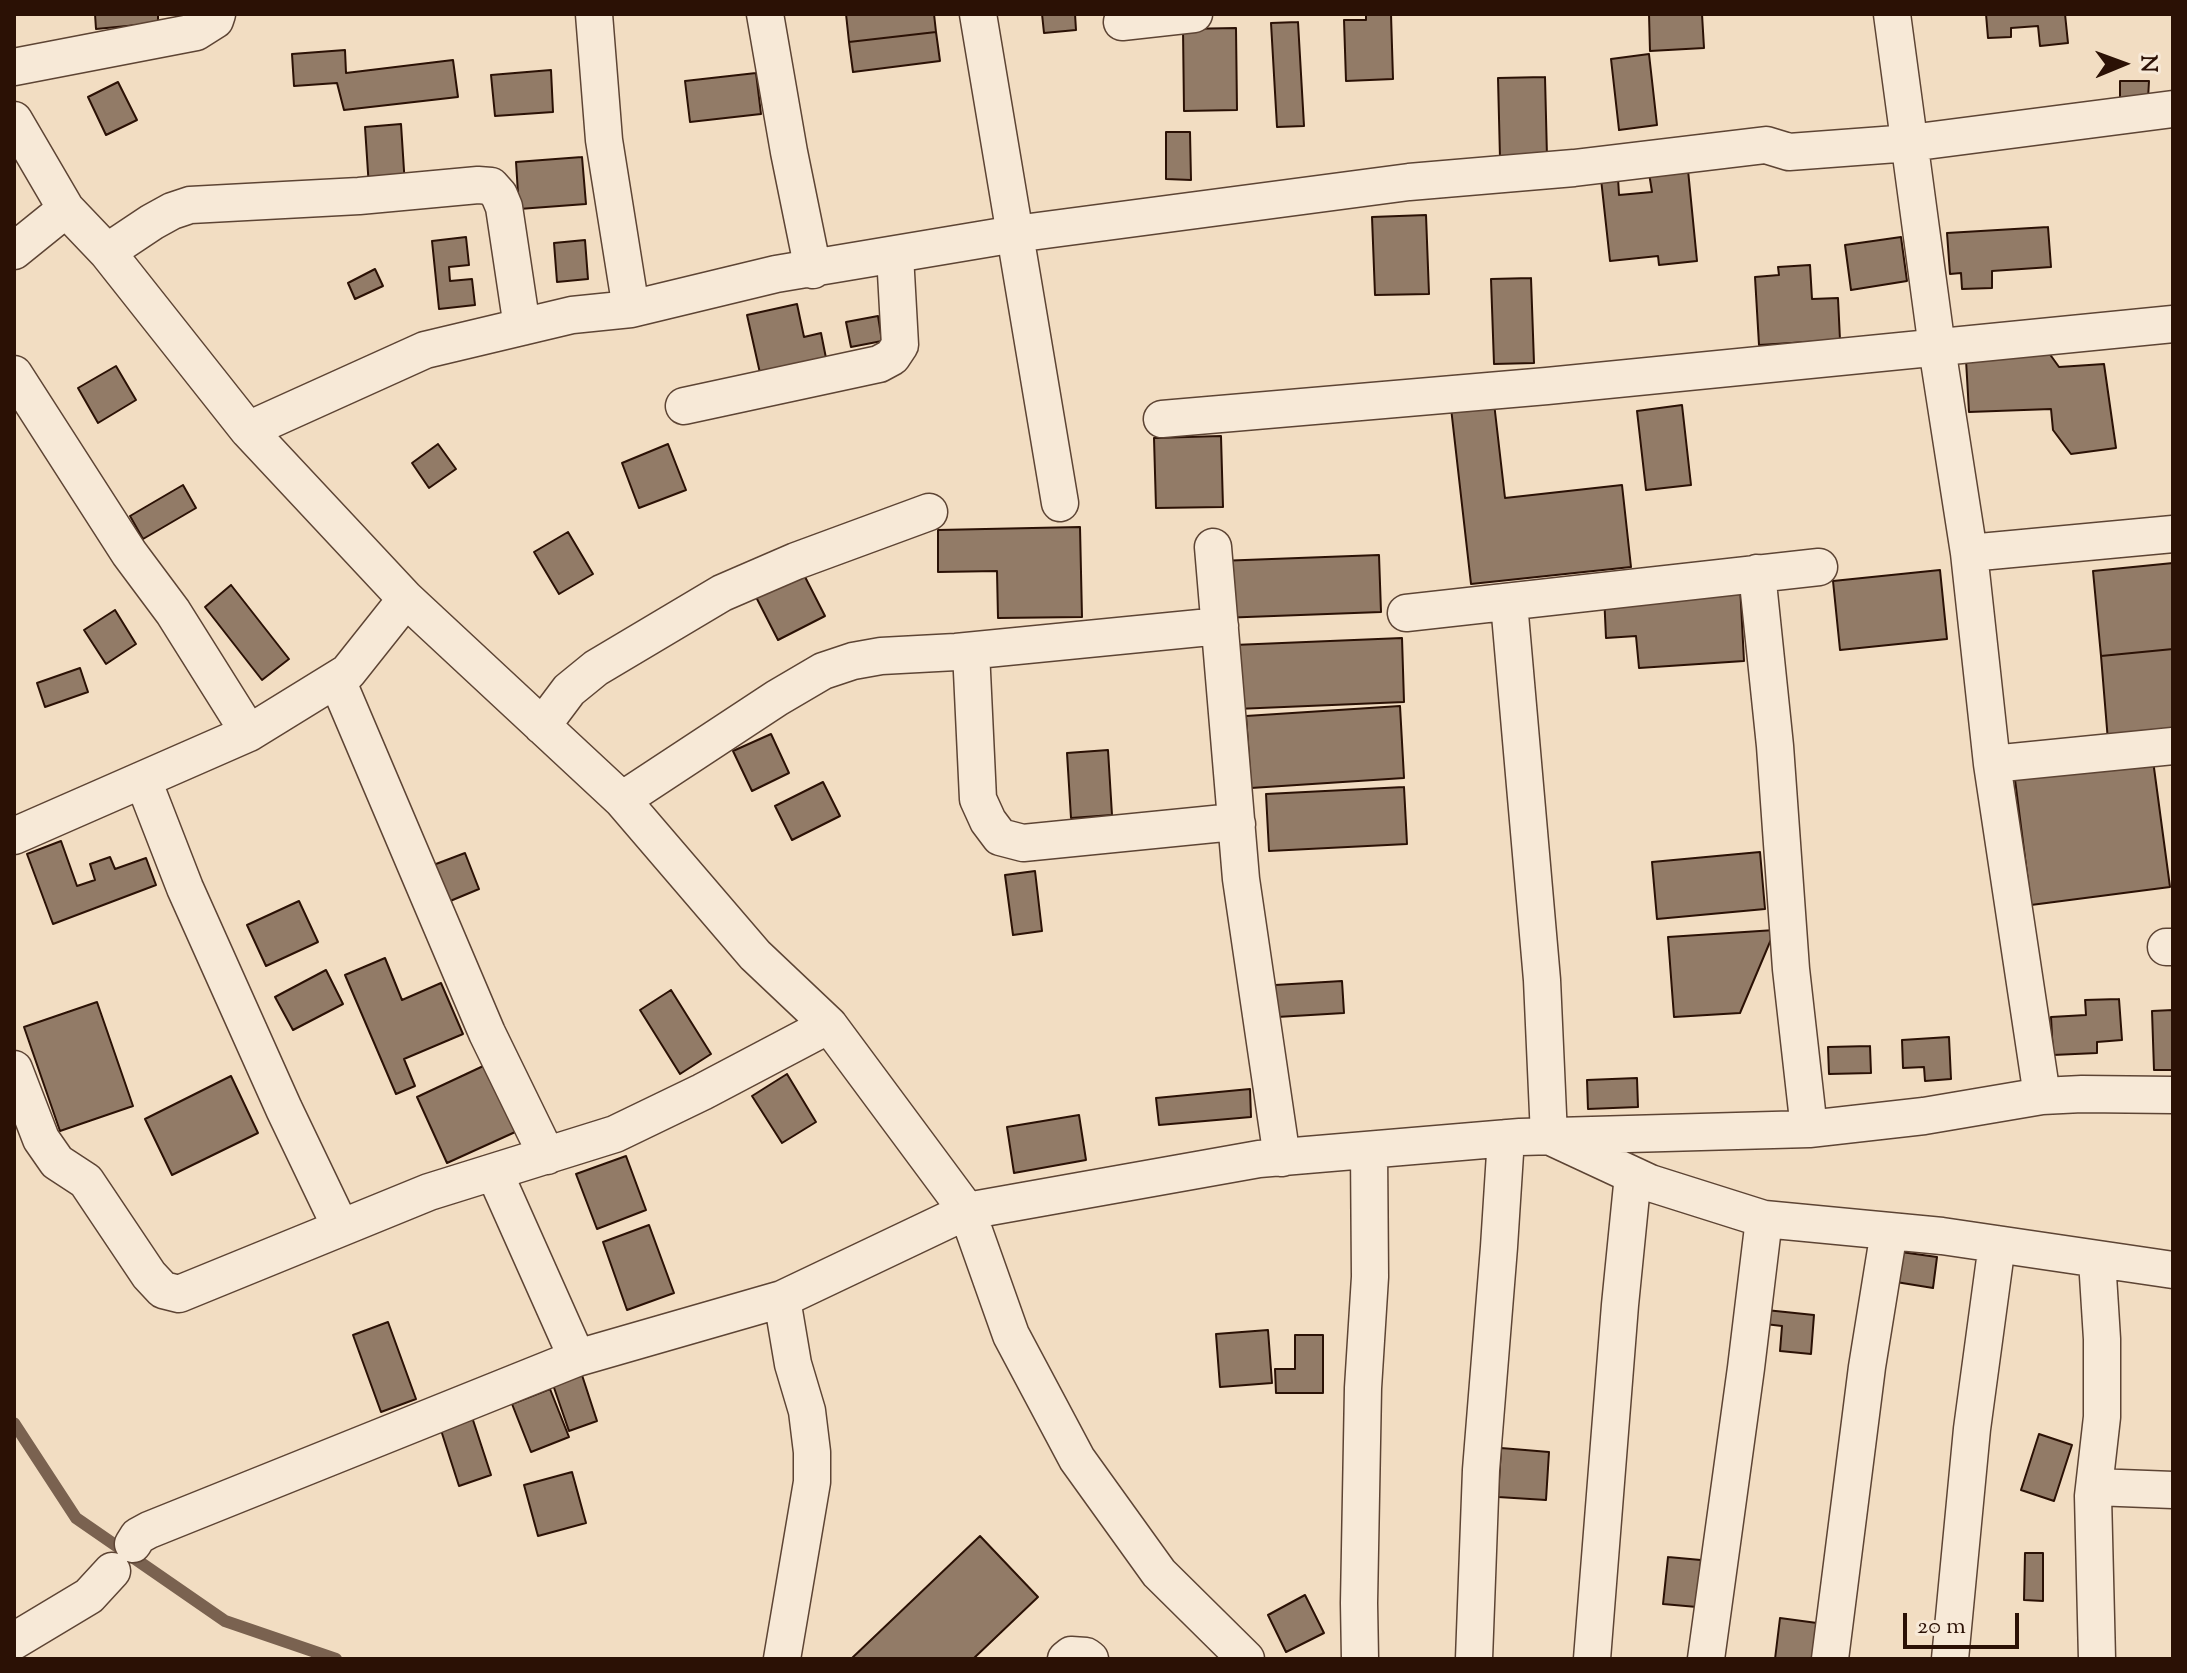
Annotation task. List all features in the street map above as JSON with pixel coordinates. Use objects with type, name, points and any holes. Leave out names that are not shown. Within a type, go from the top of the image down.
[{"type":"street","points":[[14,67],[196,32],[215,20],[217,14]]},
{"type":"street","points":[[594,14],[604,140],[631,309]]},
{"type":"street","points":[[765,14],[813,270]]},
{"type":"street","points":[[978,14],[1060,503]]},
{"type":"street","points":[[1122,22],[1194,14]]},
{"type":"street","points":[[1892,14],[1937,348],[1969,553],[1992,764],[2042,1096]]},
{"type":"street","points":[[248,430],[425,350],[572,315],[631,309],[776,274],[1015,234],[1409,182],[1574,168],[1766,145],[1789,152],[1910,143],[2173,109]]},
{"type":"street","points":[[14,120],[66,209],[107,252],[248,430],[406,599],[622,800],[755,955],[829,1025],[967,1211],[1011,1335],[1077,1459],[1159,1573],[1227,1653]]},
{"type":"street","points":[[107,252],[152,222],[190,205],[491,186],[504,207],[522,327]]},
{"type":"street","points":[[14,251],[66,209]]},
{"type":"street","points":[[684,406],[879,364],[892,357],[900,345],[895,255]]},
{"type":"street","points":[[1162,419],[1562,385],[2173,324]]},
{"type":"street","points":[[14,374],[129,553],[173,612],[249,733]]},
{"type":"street","points":[[542,726],[569,690],[596,668],[722,593],[796,561],[929,512]]},
{"type":"street","points":[[1969,553],[2173,534]]},
{"type":"street","points":[[1213,547],[1241,879],[1282,1158]]},
{"type":"street","points":[[1406,613],[1819,567]]},
{"type":"street","points":[[1757,573],[1775,746],[1791,969],[1809,1129]]},
{"type":"street","points":[[14,836],[249,733],[337,680],[348,672],[406,599]]},
{"type":"street","points":[[1509,603],[1542,980],[1549,1136]]},
{"type":"street","points":[[622,800],[777,698],[823,671],[853,661],[1220,626]]},
{"type":"street","points":[[971,651],[978,799],[1000,837],[1023,843],[1237,824]]},
{"type":"street","points":[[337,680],[487,1033],[547,1156]]},
{"type":"street","points":[[1992,764],[2173,746]]},
{"type":"street","points":[[143,780],[191,902],[341,1228]]},
{"type":"street","points":[[14,1069],[41,1139],[57,1162],[86,1181],[149,1275],[163,1290],[179,1294],[429,1192],[615,1134],[829,1025]]},
{"type":"street","points":[[14,1641],[89,1596],[138,1536],[149,1530],[577,1358],[782,1299],[967,1211],[1259,1159],[1506,1138],[1809,1129],[1924,1116],[2042,1096],[2173,1095]]},
{"type":"street","points":[[1549,1136],[1650,1183],[1764,1219],[1942,1236],[2173,1270]]},
{"type":"street","points":[[1474,1659],[1481,1470],[1506,1138]]},
{"type":"street","points":[[1360,1659],[1363,1388],[1370,1277],[1369,1150]]},
{"type":"street","points":[[494,1172],[577,1358]]},
{"type":"street","points":[[1592,1659],[1633,1175]]},
{"type":"street","points":[[1706,1659],[1764,1219]]},
{"type":"street","points":[[1830,1659],[1865,1383],[1889,1231]]},
{"type":"street","points":[[1950,1659],[1972,1429],[1997,1244]]},
{"type":"street","points":[[2097,1260],[2102,1339],[2102,1417],[2094,1487],[2097,1659]]},
{"type":"street","points":[[782,1299],[793,1364],[807,1411],[812,1452],[812,1482],[782,1659]]},
{"type":"street","points":[[2094,1487],[2173,1490]]},
{"type":"street","points":[[1066,1659],[1071,1655],[1090,1659]]},
{"type":"building","points":[[95,14],[158,14],[158,23],[96,29]]},
{"type":"building","points":[[846,14],[934,14],[936,32],[849,42]]},
{"type":"building","points":[[1042,14],[1075,14],[1076,30],[1044,33]]},
{"type":"building","points":[[1366,14],[1391,14],[1393,79],[1346,81],[1344,20],[1366,20]]},
{"type":"building","points":[[1649,14],[1702,14],[1704,48],[1650,51]]},
{"type":"building","points":[[1986,14],[2065,14],[2068,43],[2040,46],[2038,26],[2011,28],[2011,37],[1988,38]]},
{"type":"building","points":[[1298,22],[1304,126],[1277,127],[1271,23]]},
{"type":"building","points":[[1236,28],[1237,110],[1184,111],[1183,29]]},
{"type":"building","points":[[936,32],[940,61],[853,72],[849,42]]},
{"type":"building","points":[[345,50],[346,73],[453,60],[458,97],[344,110],[337,83],[294,86],[292,54]]},
{"type":"building","points":[[1649,54],[1657,125],[1619,130],[1611,59]]},
{"type":"building","points":[[551,70],[553,112],[495,116],[491,75]]},
{"type":"building","points":[[756,73],[761,114],[690,122],[685,81]]},
{"type":"building","points":[[1545,77],[1547,157],[1500,158],[1498,78]]},
{"type":"building","points":[[2120,81],[2149,81],[2148,99],[2120,99]]},
{"type":"building","points":[[118,82],[137,120],[106,135],[88,97]]},
{"type":"building","points":[[401,124],[405,186],[369,188],[365,127]]},
{"type":"building","points":[[1166,132],[1190,132],[1191,180],[1166,179]]},
{"type":"building","points":[[582,157],[586,204],[519,209],[516,162]]},
{"type":"building","points":[[1688,170],[1697,261],[1659,265],[1658,256],[1610,261],[1601,179],[1618,178],[1619,195],[1652,192],[1649,173]]},
{"type":"building","points":[[1426,215],[1429,294],[1375,295],[1372,217]]},
{"type":"building","points":[[2048,227],[2051,267],[1992,271],[1992,288],[1962,289],[1961,273],[1950,274],[1947,233]]},
{"type":"building","points":[[466,237],[469,265],[449,267],[450,281],[472,279],[475,305],[439,309],[432,241]]},
{"type":"building","points":[[1901,237],[1907,281],[1851,290],[1845,245]]},
{"type":"building","points":[[585,240],[588,279],[557,282],[554,243]]},
{"type":"building","points":[[1810,265],[1812,299],[1838,298],[1840,340],[1759,345],[1755,277],[1779,275],[1778,267]]},
{"type":"building","points":[[375,269],[383,286],[355,299],[348,283]]},
{"type":"building","points":[[1531,278],[1534,363],[1494,364],[1491,279]]},
{"type":"building","points":[[797,304],[804,337],[821,333],[826,358],[760,373],[747,315]]},
{"type":"building","points":[[878,316],[882,341],[851,347],[846,322]]},
{"type":"building","points":[[2049,353],[2059,367],[2104,364],[2116,448],[2071,454],[2053,430],[2051,409],[1969,412],[1966,360]]},
{"type":"building","points":[[116,366],[136,400],[98,423],[78,388]]},
{"type":"building","points":[[1494,403],[1505,498],[1622,485],[1631,567],[1471,584],[1451,408]]},
{"type":"building","points":[[1682,405],[1691,485],[1646,490],[1637,411]]},
{"type":"building","points":[[1221,436],[1223,507],[1156,508],[1154,438]]},
{"type":"building","points":[[438,444],[456,469],[429,488],[412,463]]},
{"type":"building","points":[[668,444],[686,490],[639,508],[622,463]]},
{"type":"building","points":[[183,485],[196,508],[143,539],[130,516]]},
{"type":"building","points":[[1080,527],[1082,617],[998,618],[997,571],[938,572],[938,530]]},
{"type":"building","points":[[568,532],[593,574],[559,594],[534,552]]},
{"type":"building","points":[[1379,555],[1381,612],[1220,618],[1218,561]]},
{"type":"building","points":[[2173,563],[2173,649],[2101,656],[2093,571]]},
{"type":"building","points":[[1940,570],[1947,639],[1840,650],[1833,581]]},
{"type":"building","points":[[802,571],[825,616],[778,640],[755,595]]},
{"type":"building","points":[[231,585],[289,659],[262,680],[205,607]]},
{"type":"building","points":[[1740,585],[1744,661],[1639,668],[1636,636],[1606,638],[1604,594]]},
{"type":"building","points":[[115,610],[136,644],[106,664],[84,630]]},
{"type":"building","points":[[1402,638],[1404,702],[1236,709],[1234,645]]},
{"type":"building","points":[[2173,649],[2173,734],[2108,741],[2101,656]]},
{"type":"building","points":[[80,668],[88,692],[45,707],[37,683]]},
{"type":"building","points":[[1400,706],[1404,778],[1251,788],[1246,716]]},
{"type":"building","points":[[771,734],[789,773],[752,791],[733,751]]},
{"type":"building","points":[[1108,750],[1112,815],[1071,818],[1067,753]]},
{"type":"building","points":[[2152,753],[2170,887],[2031,905],[2014,772]]},
{"type":"building","points":[[823,782],[840,816],[792,840],[775,806]]},
{"type":"building","points":[[1404,787],[1407,844],[1269,851],[1266,794]]},
{"type":"building","points":[[61,841],[77,886],[95,880],[90,864],[110,857],[115,869],[146,858],[156,885],[53,924],[27,854]]},
{"type":"building","points":[[1760,852],[1765,909],[1657,919],[1652,862]]},
{"type":"building","points":[[465,853],[479,889],[443,904],[428,867]]},
{"type":"building","points":[[1035,871],[1042,931],[1013,935],[1005,875]]},
{"type":"building","points":[[299,901],[318,942],[266,966],[247,925]]},
{"type":"building","points":[[1775,930],[1740,1013],[1674,1017],[1668,937]]},
{"type":"building","points":[[385,958],[402,1000],[441,983],[463,1034],[404,1059],[415,1086],[396,1094],[345,975]]},
{"type":"building","points":[[326,970],[343,1004],[293,1030],[275,997]]},
{"type":"building","points":[[1342,981],[1344,1013],[1277,1017],[1275,985]]},
{"type":"building","points":[[671,990],[711,1054],[680,1074],[640,1010]]},
{"type":"building","points":[[2119,999],[2122,1040],[2097,1042],[2097,1053],[2053,1055],[2051,1017],[2086,1015],[2085,1000]]},
{"type":"building","points":[[97,1002],[133,1106],[60,1131],[24,1027]]},
{"type":"building","points":[[2173,1010],[2173,1070],[2154,1070],[2152,1011]]},
{"type":"building","points":[[1949,1037],[1951,1079],[1925,1081],[1924,1067],[1903,1068],[1902,1040]]},
{"type":"building","points":[[1870,1046],[1871,1073],[1829,1074],[1828,1047]]},
{"type":"building","points":[[494,1061],[524,1128],[447,1163],[417,1097]]},
{"type":"building","points":[[787,1074],[816,1122],[782,1143],[752,1096]]},
{"type":"building","points":[[231,1076],[258,1133],[172,1175],[145,1119]]},
{"type":"building","points":[[1637,1078],[1638,1107],[1588,1109],[1587,1080]]},
{"type":"building","points":[[1250,1089],[1251,1117],[1159,1125],[1156,1098]]},
{"type":"building","points":[[1079,1115],[1086,1160],[1014,1173],[1007,1127]]},
{"type":"building","points":[[626,1156],[646,1210],[597,1229],[576,1174]]},
{"type":"building","points":[[649,1225],[674,1293],[627,1310],[603,1242]]},
{"type":"building","points":[[1901,1252],[1937,1257],[1933,1288],[1896,1282]]},
{"type":"building","points":[[1766,1310],[1814,1315],[1811,1354],[1780,1351],[1782,1326],[1765,1324]]},
{"type":"building","points":[[388,1322],[416,1399],[381,1412],[353,1335]]},
{"type":"building","points":[[1268,1330],[1272,1383],[1220,1387],[1216,1334]]},
{"type":"building","points":[[1295,1335],[1323,1335],[1323,1393],[1276,1393],[1275,1369],[1295,1369]]},
{"type":"building","points":[[580,1369],[597,1421],[569,1431],[551,1379]]},
{"type":"building","points":[[550,1389],[569,1437],[531,1452],[512,1404]]},
{"type":"building","points":[[471,1414],[491,1475],[459,1486],[439,1424]]},
{"type":"building","points":[[2039,1434],[2072,1445],[2054,1501],[2021,1490]]},
{"type":"building","points":[[1501,1448],[1549,1452],[1546,1500],[1498,1497]]},
{"type":"building","points":[[572,1472],[586,1523],[538,1536],[524,1485]]},
{"type":"building","points":[[980,1536],[1038,1597],[973,1659],[851,1659]]},
{"type":"building","points":[[2025,1553],[2043,1553],[2043,1601],[2024,1600]]},
{"type":"building","points":[[1668,1557],[1701,1560],[1697,1607],[1663,1604]]},
{"type":"building","points":[[1305,1595],[1324,1633],[1286,1652],[1268,1615]]},
{"type":"building","points":[[1780,1618],[1817,1623],[1823,1659],[1775,1659]]},
{"type":"waterway","points":[[14,1423],[76,1518],[225,1621],[336,1659]]}]
